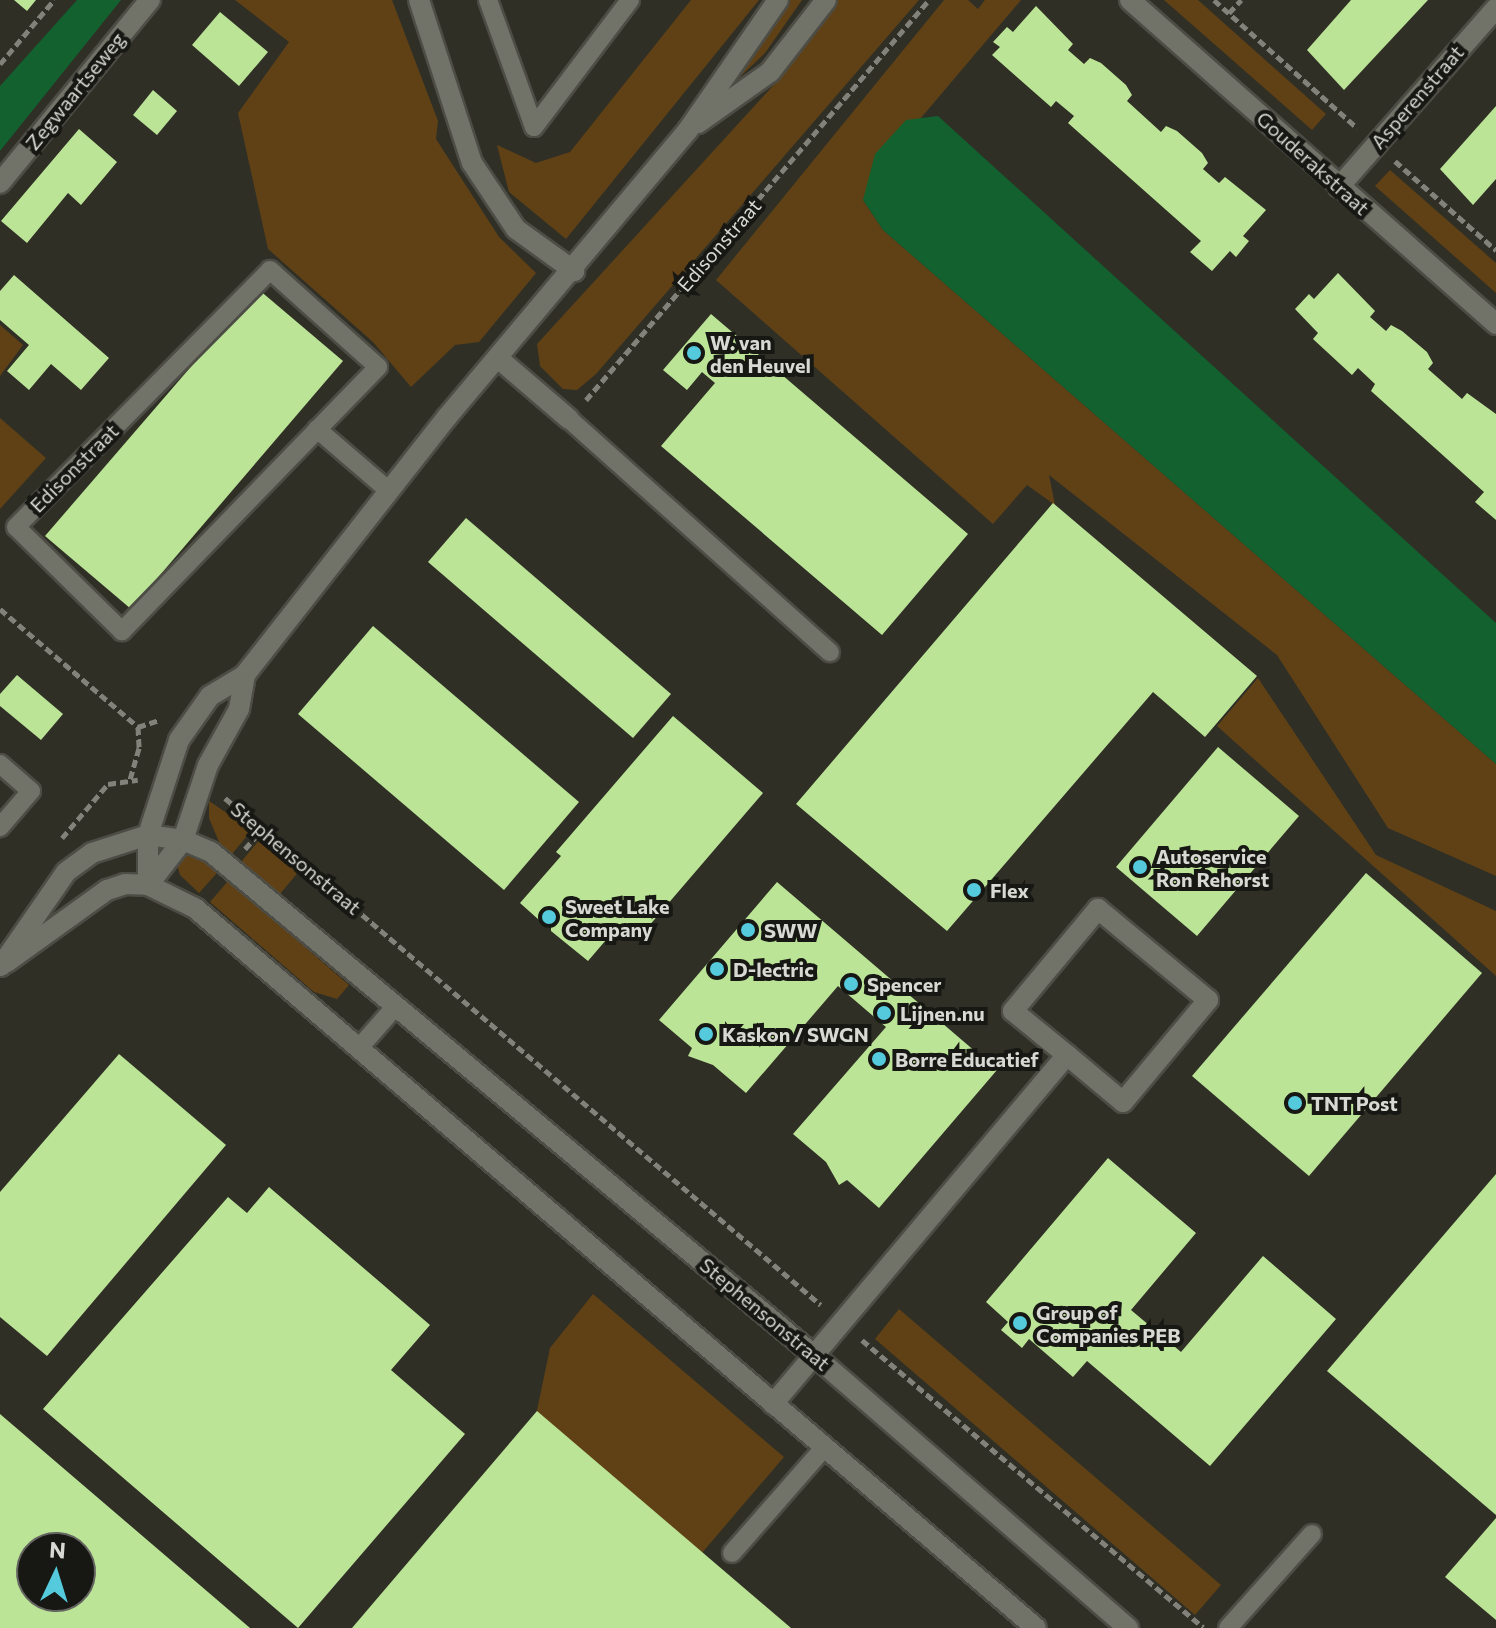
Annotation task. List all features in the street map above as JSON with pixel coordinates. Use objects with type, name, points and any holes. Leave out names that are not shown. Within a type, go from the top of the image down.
[{"type":"street","points":[[419,0],[472,163],[516,229],[574,271]]},
{"type":"street","points":[[148,885],[148,835],[162,780],[179,740],[210,696],[245,675],[388,490],[574,271],[688,130],[778,0]]},
{"type":"street","points":[[688,130],[770,72],[826,0]]},
{"type":"street","name":"Gouderakstraat","points":[[1130,0],[1496,324]]},
{"type":"street","name":"Zegwaartseweg","points":[[0,183],[142,2]]},
{"type":"street","name":"Asperenstraat","points":[[1339,187],[1496,8]]},
{"type":"street","points":[[499,359],[569,419]]},
{"type":"street","points":[[148,885],[183,840],[208,765],[239,709],[245,675]]},
{"type":"street","points":[[0,966],[66,872],[92,853],[148,835],[183,840]]},
{"type":"street","name":"Stephensonstraat","points":[[183,840],[211,852],[815,1356],[1128,1628]]},
{"type":"street","points":[[0,966],[107,890],[125,884],[148,885],[195,908],[1036,1628]]},
{"type":"street","points":[[1098,909],[1208,1000],[1123,1102],[1067,1055],[1013,1011],[1098,909]]},
{"type":"street","points":[[773,1404],[1067,1055]]},
{"type":"lane","points":[[488,0],[534,127],[630,0]]},
{"type":"lane","name":"Edisonstraat","points":[[270,270],[378,367],[317,429],[122,631],[16,527],[270,270]]},
{"type":"lane","points":[[569,419],[830,652]]},
{"type":"lane","points":[[317,429],[388,490]]},
{"type":"lane","points":[[0,764],[31,791],[0,827]]},
{"type":"lane","points":[[359,1048],[395,1007]]},
{"type":"lane","points":[[732,1553],[824,1448]]},
{"type":"lane","points":[[1228,1628],[1312,1534]]},
{"type":"path","points":[[0,64],[54,0]]},
{"type":"path","name":"Edisonstraat","points":[[569,419],[929,0]]},
{"type":"path","points":[[1229,13],[1241,0]]},
{"type":"path","points":[[0,609],[138,727],[139,748],[130,780],[162,780]]},
{"type":"path","name":"Stephensonstraat","points":[[202,788],[240,808],[1204,1628]]},
{"type":"shaded area","points":[[77,0],[121,0],[0,151],[0,86]]},
{"type":"shaded area","points":[[235,0],[392,0],[438,121],[436,139],[499,237],[536,273],[479,342],[455,345],[411,387],[373,342],[268,249],[238,113],[289,42]]},
{"type":"shaded area","points":[[691,0],[759,0],[566,239],[509,192],[497,145],[536,163],[570,152]]},
{"type":"shaded area","points":[[788,0],[802,0],[765,53],[722,94]]},
{"type":"shaded area","points":[[835,0],[919,0],[596,374],[577,390],[563,389],[540,366],[537,344],[781,77]]},
{"type":"shaded area","points":[[944,0],[968,0],[978,9],[985,0],[1021,0],[920,119],[906,121],[863,200],[883,230],[1496,764],[1496,876],[1388,828],[1277,655],[1049,475],[1055,505],[1027,485],[993,524],[716,280]]},
{"type":"shaded area","points":[[1164,0],[1198,0],[1326,114],[1312,130]]},
{"type":"shaded area","points":[[938,116],[1496,623],[1496,764],[883,230],[863,200],[875,154],[906,120]]},
{"type":"shaded area","points":[[1390,170],[1496,263],[1496,293],[1375,186]]},
{"type":"shaded area","points":[[0,325],[23,345],[0,376]]},
{"type":"shaded area","points":[[0,418],[46,458],[0,509]]},
{"type":"shaded area","points":[[1258,678],[1376,855],[1496,911],[1496,976],[1217,726]]},
{"type":"shaded area","points":[[209,801],[252,830],[232,854],[219,842],[209,818]]},
{"type":"shaded area","points":[[261,838],[300,870],[280,894],[241,862]]},
{"type":"shaded area","points":[[196,854],[217,873],[199,893],[180,875],[177,865],[184,855]]},
{"type":"shaded area","points":[[228,881],[349,985],[337,999],[314,992],[210,902]]},
{"type":"shaded area","points":[[593,1294],[784,1457],[701,1554],[536,1415],[550,1348]]},
{"type":"shaded area","points":[[899,1309],[1221,1585],[1195,1615],[875,1339]]},
{"type":"building","points":[[14,0],[36,0],[27,11]]},
{"type":"building","points":[[1351,0],[1428,0],[1344,90],[1307,50]]},
{"type":"building","points":[[1036,6],[1073,44],[1068,50],[1084,64],[1090,58],[1101,63],[1126,85],[1132,95],[1127,101],[1161,132],[1166,126],[1177,131],[1202,153],[1208,163],[1203,169],[1219,183],[1225,177],[1266,210],[1243,236],[1249,241],[1236,257],[1230,251],[1212,271],[1190,252],[1201,241],[1068,123],[1074,116],[1056,101],[1051,107],[992,55],[1000,47],[993,42],[1007,27],[1013,32]]},
{"type":"building","points":[[220,12],[268,52],[239,86],[192,45]]},
{"type":"building","points":[[153,90],[177,111],[157,135],[133,115]]},
{"type":"building","points":[[1496,106],[1496,179],[1473,205],[1440,169]]},
{"type":"building","points":[[79,129],[117,162],[81,205],[68,193],[27,243],[1,221]]},
{"type":"building","points":[[1338,273],[1375,311],[1370,317],[1386,331],[1391,325],[1402,331],[1427,352],[1433,363],[1428,369],[1462,399],[1467,393],[1496,414],[1496,520],[1475,502],[1484,492],[1371,391],[1375,384],[1358,368],[1352,375],[1313,339],[1318,333],[1295,309],[1309,294],[1314,299]]},
{"type":"building","points":[[14,275],[109,358],[81,390],[51,364],[29,390],[7,371],[29,345],[0,320],[0,291]]},
{"type":"building","points":[[258,289],[343,361],[131,609],[45,536]]},
{"type":"building","points":[[711,314],[968,534],[882,635],[661,446],[715,383],[702,372],[687,390],[663,370]]},
{"type":"building","points":[[1053,503],[1257,676],[1205,737],[1153,692],[947,931],[796,804]]},
{"type":"building","points":[[466,518],[671,694],[633,738],[428,562]]},
{"type":"building","points":[[373,626],[579,802],[504,890],[298,714]]},
{"type":"building","points":[[17,675],[63,714],[41,740],[0,706],[0,694]]},
{"type":"building","points":[[673,716],[763,793],[636,941],[618,926],[588,961],[551,931],[551,924],[548,928],[520,903],[561,856],[556,852]]},
{"type":"building","points":[[1218,747],[1299,816],[1197,936],[1116,867]]},
{"type":"building","points":[[1366,873],[1482,973],[1309,1176],[1192,1076]]},
{"type":"building","points":[[777,882],[997,1070],[879,1208],[847,1180],[839,1185],[826,1162],[793,1134],[886,1027],[838,986],[746,1093],[713,1065],[688,1056],[692,1048],[659,1020]]},
{"type":"building","points":[[119,1054],[226,1145],[47,1356],[0,1317],[0,1192]]},
{"type":"building","points":[[1108,1158],[1196,1233],[1131,1310],[1181,1352],[1263,1256],[1336,1319],[1210,1466],[1087,1361],[1073,1377],[1029,1339],[1022,1348],[1001,1330],[1008,1322],[986,1302]]},
{"type":"building","points":[[1496,1174],[1496,1515],[1327,1371]]},
{"type":"building","points":[[269,1187],[430,1325],[391,1370],[465,1434],[298,1628],[43,1409],[228,1197],[247,1213]]},
{"type":"building","points":[[537,1411],[791,1628],[352,1628]]},
{"type":"building","points":[[0,1414],[250,1628],[0,1628]]},
{"type":"building","points":[[1496,1518],[1496,1620],[1445,1577]]},
{"type":"place","name":"W. van den Heuvel","points":[[694,353]]},
{"type":"place","name":"Autoservice Ron Rehorst","points":[[1140,867]]},
{"type":"place","name":"Flex","points":[[974,890]]},
{"type":"place","name":"Sweet Lake Company","points":[[549,917]]},
{"type":"place","name":"SWW","points":[[748,930]]},
{"type":"place","name":"D-lectric","points":[[717,969]]},
{"type":"place","name":"Spencer","points":[[851,984]]},
{"type":"place","name":"Lijnen.nu","points":[[884,1013]]},
{"type":"place","name":"Kaskon / SWGN","points":[[706,1034]]},
{"type":"place","name":"Borre Educatief","points":[[879,1059]]},
{"type":"place","name":"TNT Post","points":[[1295,1103]]},
{"type":"place","name":"Group of Companies PEB","points":[[1020,1323]]}]
